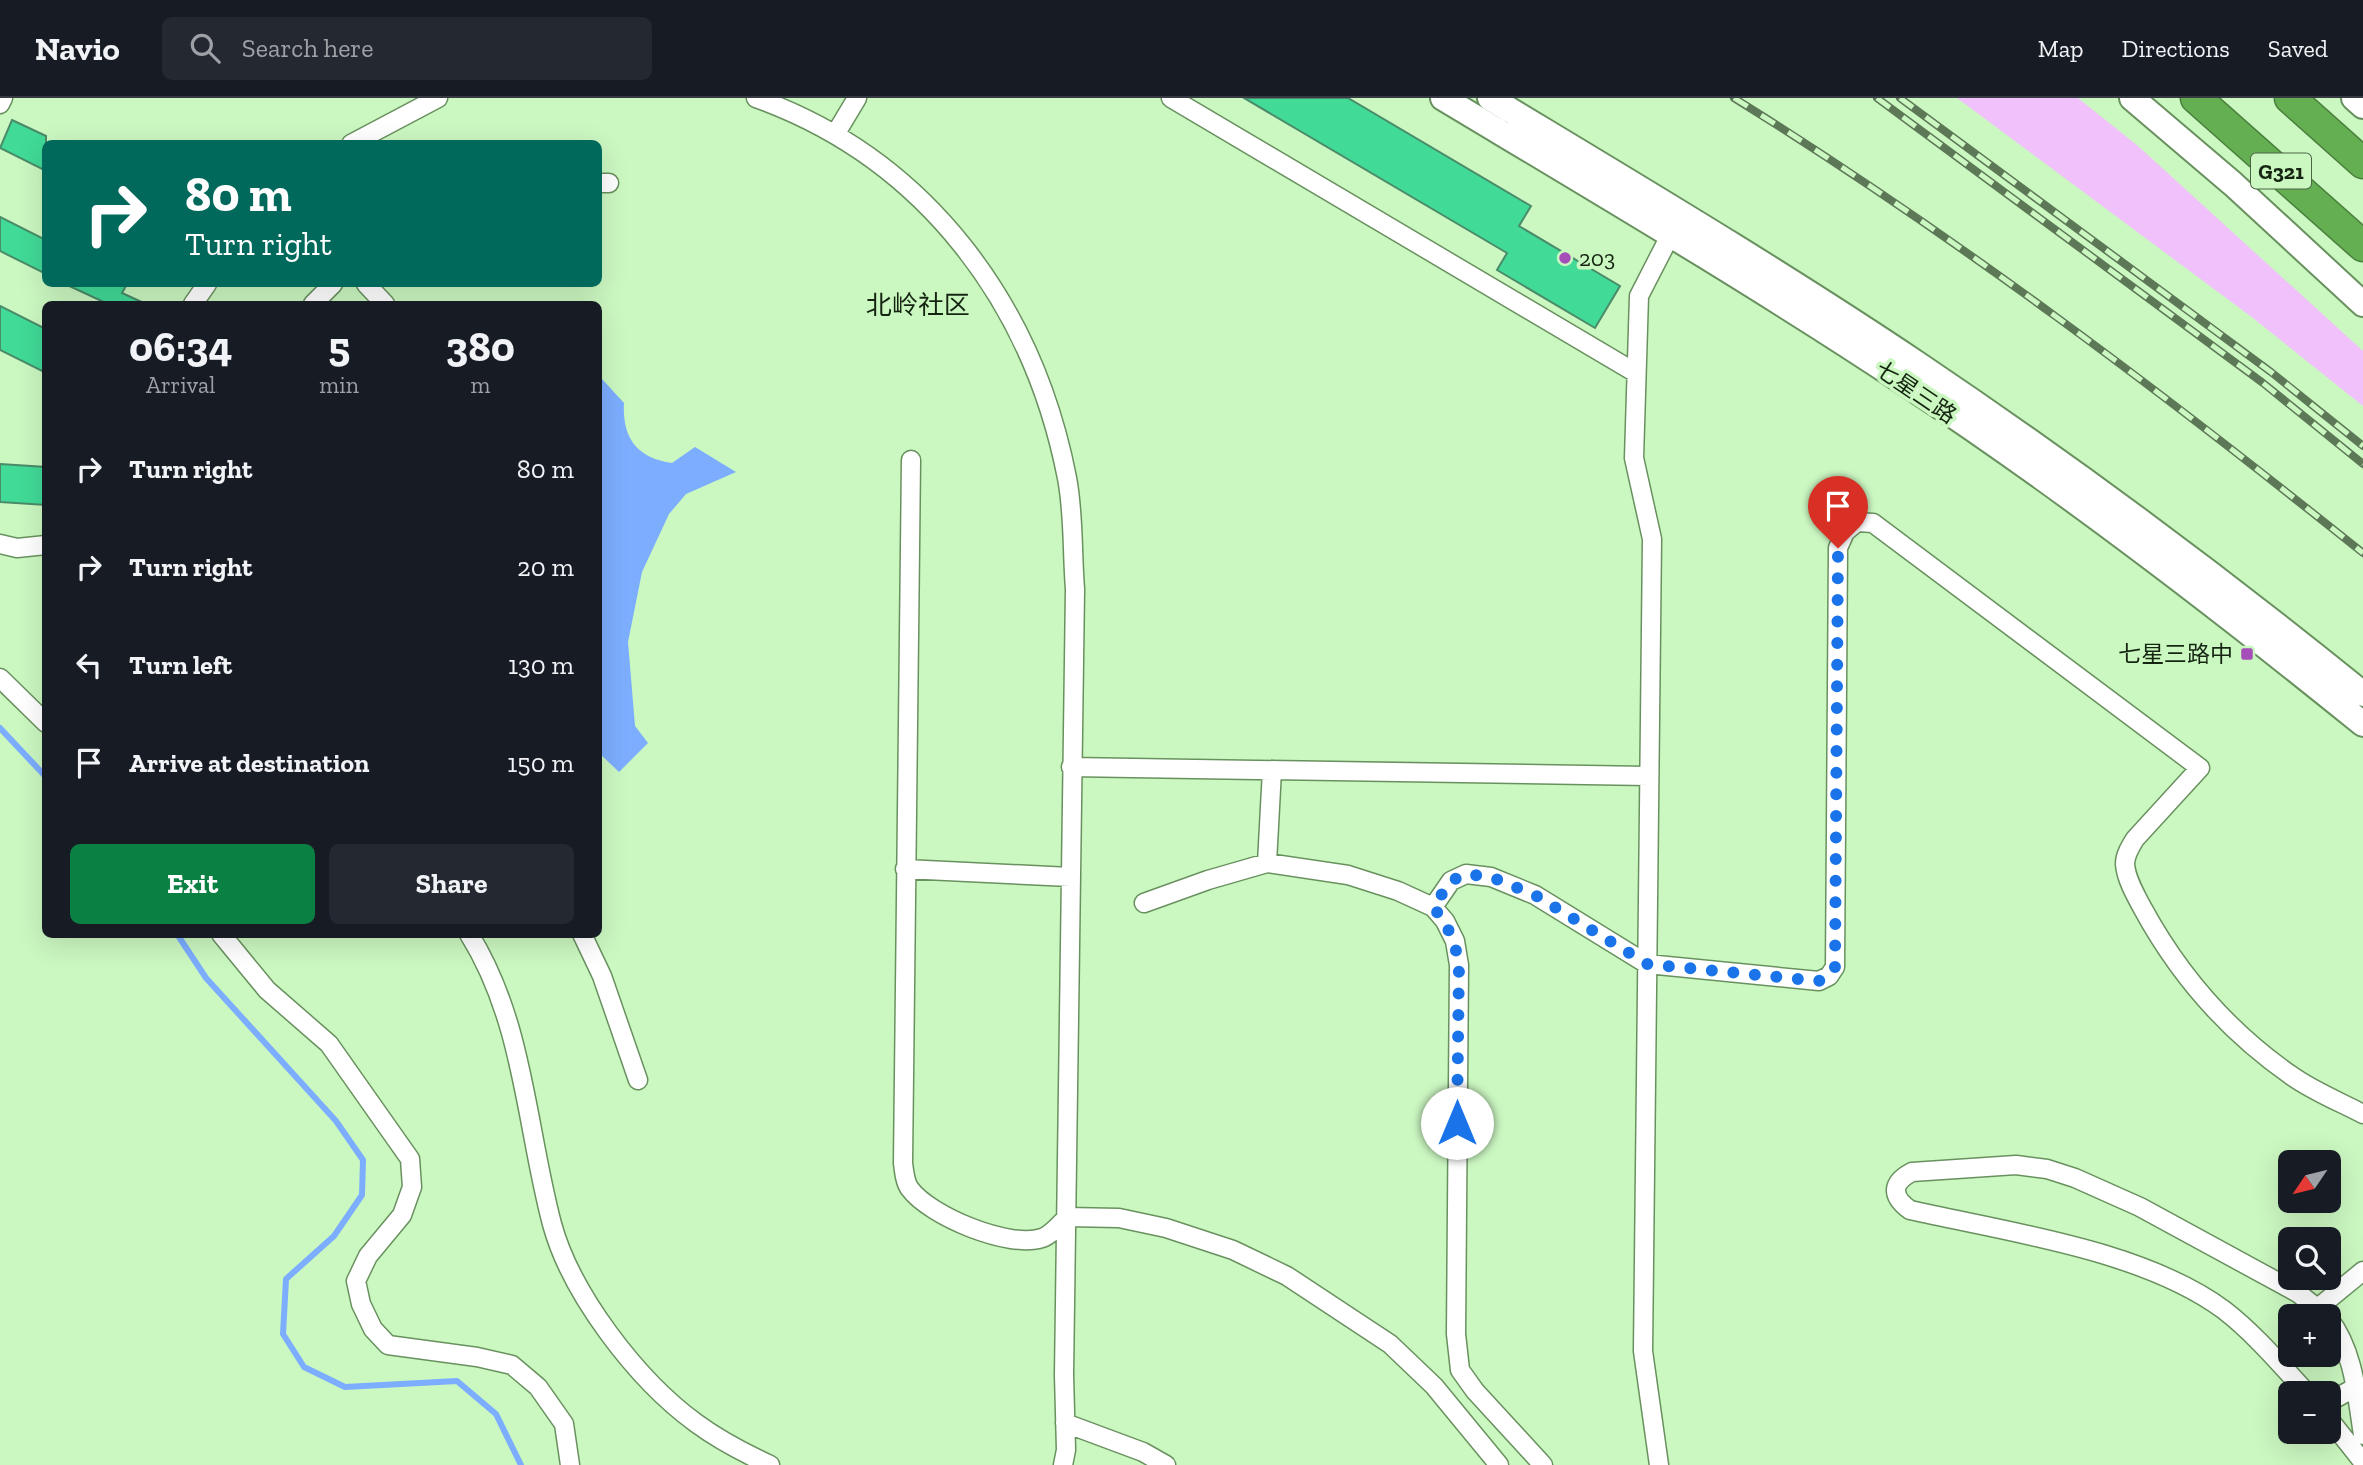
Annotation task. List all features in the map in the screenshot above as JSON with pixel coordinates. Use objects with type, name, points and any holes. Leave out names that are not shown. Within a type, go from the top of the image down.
[{"type":"highway","name":"G321","points":[[2196,98],[2363,246]]},
{"type":"highway","name":"G321","points":[[2290,98],[2363,163]]},
{"type":"street","points":[[0,104],[3,98]]},
{"type":"street","points":[[359,140],[438,98]]},
{"type":"street","points":[[756,98],[795,112],[836,134],[920,198],[953,233],[991,282],[1026,344],[1052,411],[1068,481],[1075,589],[1063,1465]]},
{"type":"street","points":[[836,134],[857,98]]},
{"type":"street","points":[[1171,98],[1636,373]]},
{"type":"street","name":"七星三路","points":[[1443,98],[1677,224],[1917,363],[2166,539],[2363,694]]},
{"type":"street","name":"七星三路","points":[[1490,98],[2010,455],[2152,558],[2363,724]]},
{"type":"street","points":[[2132,98],[2233,184],[2363,304]]},
{"type":"street","points":[[2354,98],[2363,106]]},
{"type":"street","points":[[1659,1465],[1643,1351],[1652,539],[1634,457],[1639,296],[1677,224]]},
{"type":"street","points":[[316,301],[330,287]]},
{"type":"street","points":[[369,287],[382,301]]},
{"type":"street","points":[[911,460],[902,1163],[908,1187],[936,1211],[1005,1238],[1032,1241],[1046,1237],[1067,1217],[1119,1218],[1166,1228],[1233,1250],[1287,1276],[1390,1344],[1434,1386],[1499,1465]]},
{"type":"street","points":[[1433,907],[1451,881],[1466,874],[1491,877],[1535,895],[1647,964],[1819,981],[1829,976],[1835,967],[1838,548],[1846,532],[1857,522],[1873,523],[2200,768],[2135,839],[2127,852],[2125,863],[2137,898],[2176,961],[2213,1008],[2252,1045],[2294,1078],[2363,1114]]},
{"type":"street","points":[[0,544],[17,548],[42,545]]},
{"type":"street","points":[[0,678],[42,719]]},
{"type":"street","points":[[1071,767],[1648,776]]},
{"type":"street","points":[[1267,863],[1272,770]]},
{"type":"street","points":[[1144,903],[1267,863],[1348,875],[1398,891],[1433,907],[1445,921],[1455,941],[1459,965],[1455,1334],[1460,1370],[1475,1391],[1543,1465]]},
{"type":"street","points":[[905,869],[1070,877]]},
{"type":"street","points":[[224,938],[267,990],[329,1044],[410,1159],[412,1187],[402,1214],[368,1256],[356,1282],[361,1304],[373,1329],[388,1345],[477,1357],[512,1366],[538,1387],[564,1424],[570,1465]]},
{"type":"street","points":[[471,938],[496,987],[510,1024],[553,1225],[572,1278],[610,1334],[656,1387],[695,1422],[741,1451],[770,1465]]},
{"type":"street","points":[[584,938],[602,976],[638,1080]]},
{"type":"street","points":[[2278,1361],[2223,1310],[2182,1286],[2096,1252],[1910,1210],[1897,1198],[1896,1188],[1900,1178],[1912,1172],[2016,1166],[2047,1169],[2075,1178],[2140,1207],[2298,1293],[2312,1304]]},
{"type":"street","points":[[2334,1304],[2363,1271]]},
{"type":"street","points":[[2341,1341],[2356,1387],[2363,1435]]},
{"type":"street","points":[[2283,1367],[2296,1381]]},
{"type":"street","points":[[2341,1395],[2356,1387]]},
{"type":"street","points":[[1065,1423],[1143,1452],[1166,1465]]},
{"type":"street","points":[[2341,1434],[2363,1462]]},
{"type":"shaded area","points":[[1957,98],[2078,98],[2138,146],[2363,351],[2363,406],[2253,318]]},
{"type":"water","points":[[602,379],[624,403],[629,436],[641,451],[672,463],[695,447],[736,472],[686,494],[669,514],[642,572],[628,642],[635,726],[648,743],[619,772],[602,756]]},
{"type":"building","points":[[1244,98],[1348,98],[1531,206],[1519,226],[1620,286],[1595,328],[1497,270],[1507,253]]},
{"type":"building","points":[[12,120],[46,136],[46,140],[42,140],[42,169],[0,148]]},
{"type":"building","points":[[0,217],[42,238],[42,272],[0,251]]},
{"type":"building","points":[[71,287],[125,287],[122,293],[139,301],[102,301]]},
{"type":"building","points":[[0,306],[42,327],[42,371],[0,350]]},
{"type":"building","points":[[0,464],[42,467],[42,505],[0,502]]},
{"type":"waterway","points":[[0,728],[42,773]]},
{"type":"waterway","points":[[180,938],[206,978],[336,1121],[363,1160],[362,1195],[334,1236],[286,1279],[283,1334],[304,1367],[345,1387],[457,1381],[496,1414],[521,1465]]},
{"type":"railway","points":[[1734,98],[1897,204],[2055,316],[2363,553]]},
{"type":"railway","points":[[1877,98],[2263,383],[2363,464]]},
{"type":"railway","points":[[1900,98],[2271,372],[2363,446]]},
{"type":"place","name":"203","points":[[1565,258]]},
{"type":"place","name":"七星三路中","points":[[2247,654]]},
{"type":"district","name":"北岭社区","points":[[918,305]]},
{"type":"route","points":[[1457,1123],[1459,965],[1455,941],[1445,921],[1433,907],[1451,881],[1466,874],[1491,877],[1535,895],[1647,964],[1819,981],[1829,976],[1835,967],[1838,548]]}]
